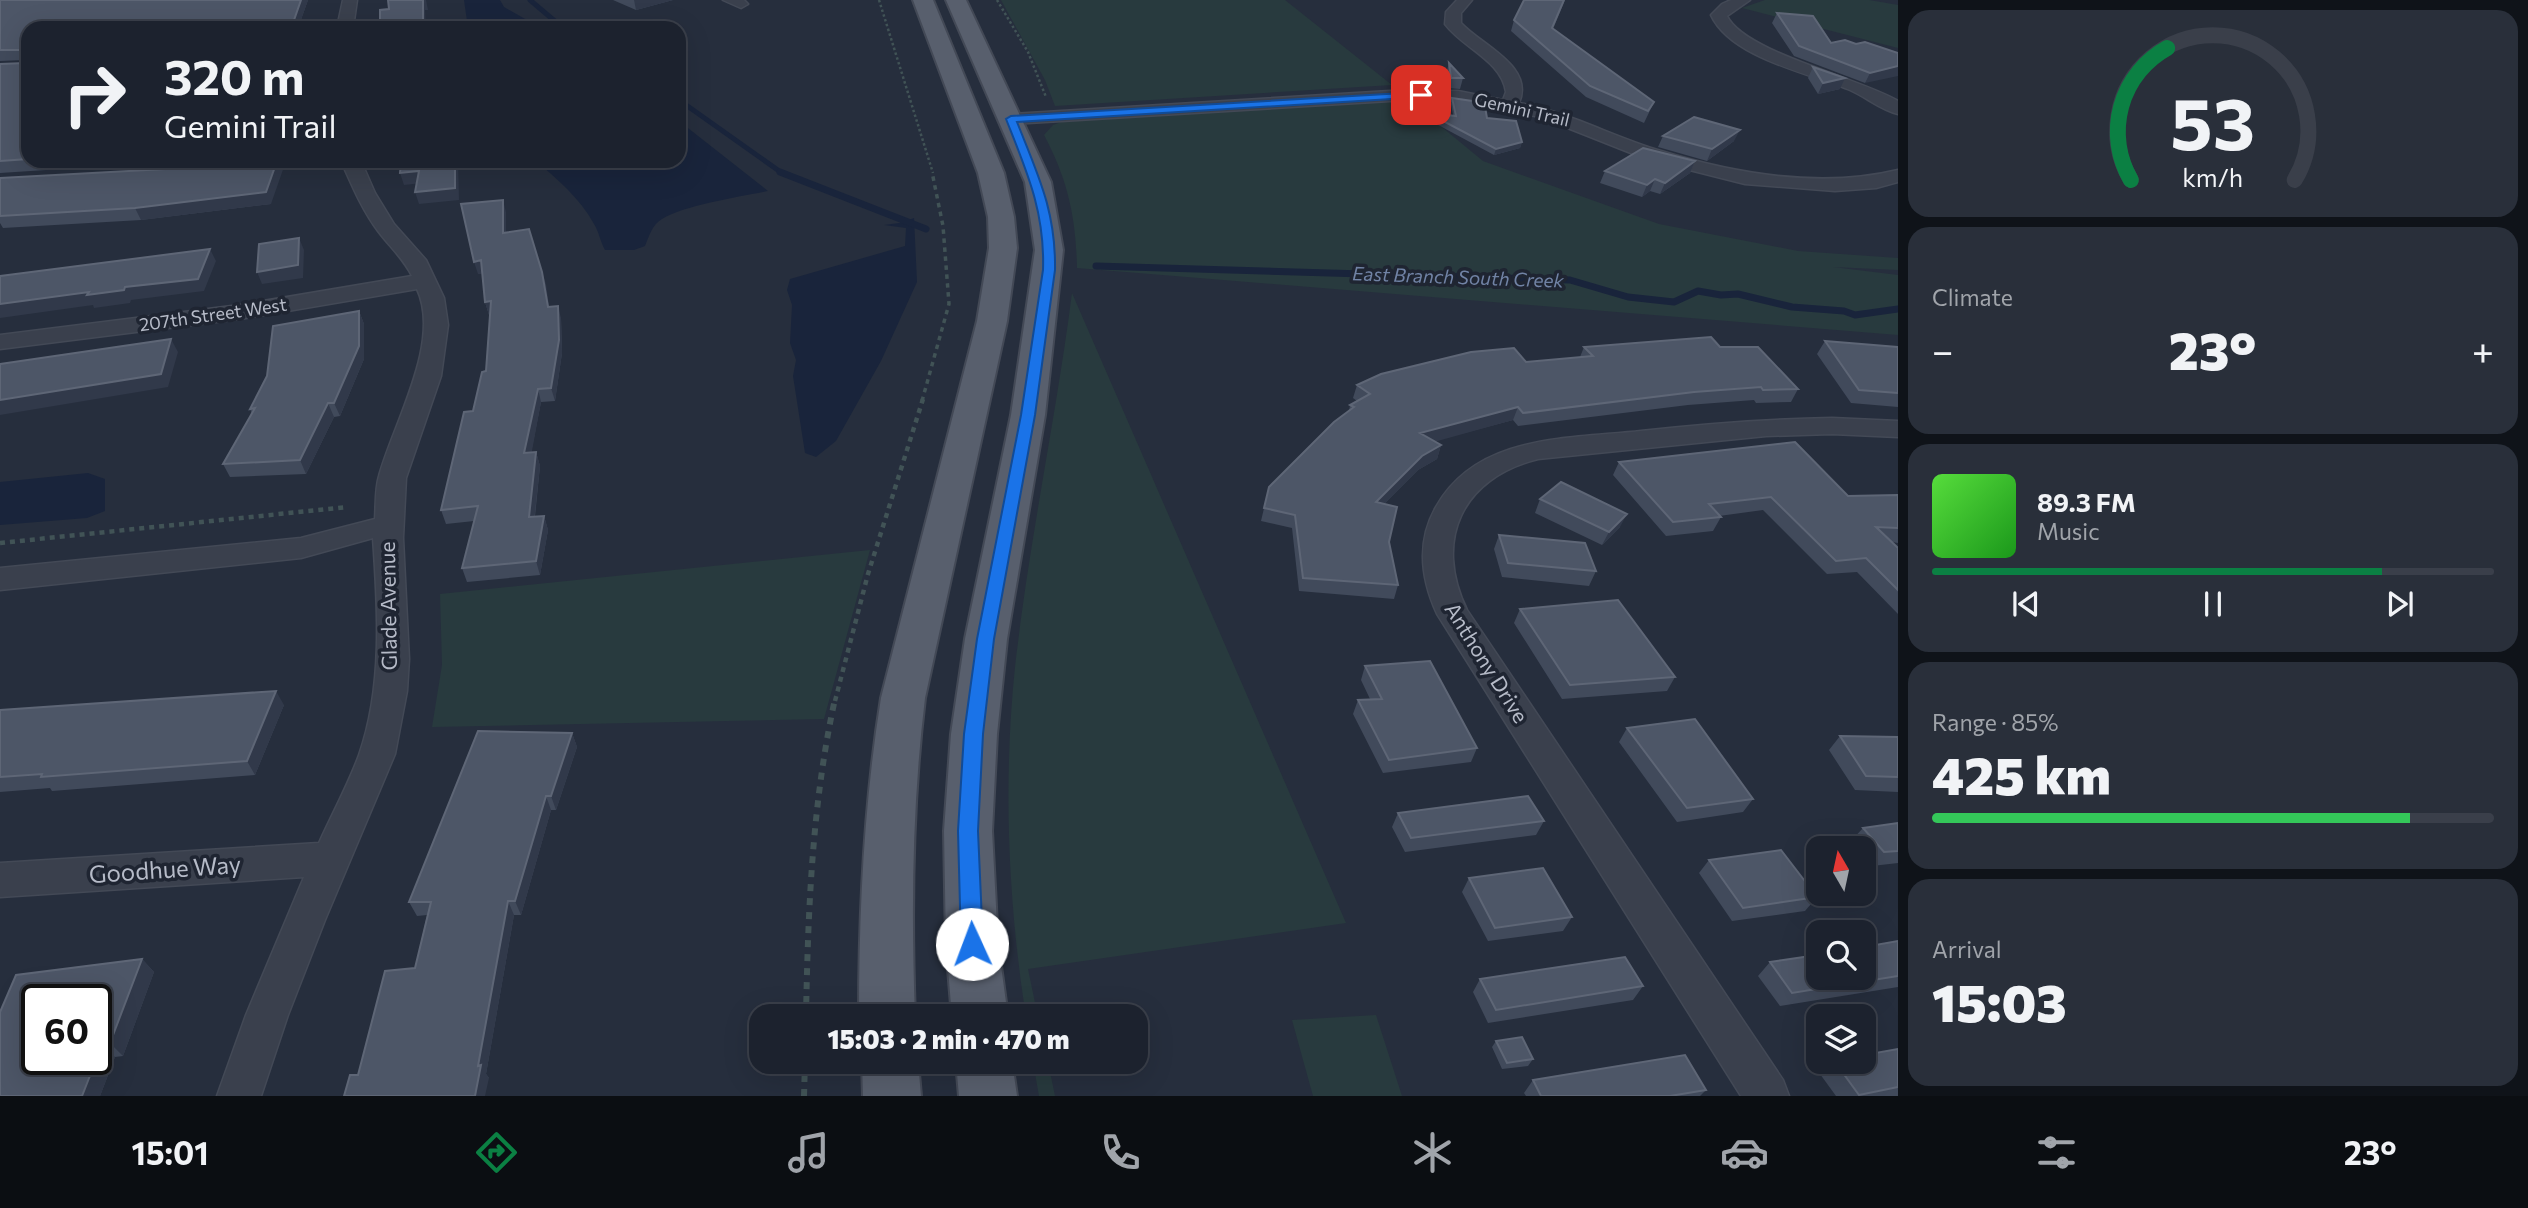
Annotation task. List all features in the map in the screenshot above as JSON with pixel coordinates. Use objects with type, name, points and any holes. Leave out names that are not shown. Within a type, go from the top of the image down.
[{"type":"main road","points":[[887,1004],[886,883],[894,761],[903,698],[992,321],[1003,248],[1001,217],[991,173],[923,0]]},
{"type":"main road","points":[[956,0],[1011,119],[1042,195],[1049,250],[1049,270],[1028,415],[986,639],[974,734],[968,831],[972,944],[979,1004]]},
{"type":"main road","points":[[890,1074],[891,1096]]},
{"type":"main road","points":[[985,1074],[988,1096]]},
{"type":"street","points":[[346,21],[351,0]]},
{"type":"street","points":[[1465,0],[1454,12],[1453,24],[1470,44],[1501,65],[1511,76],[1516,93],[1510,104]]},
{"type":"street","points":[[1743,0],[1727,7],[1719,15],[1728,32],[1748,44],[1858,87],[1898,109]]},
{"type":"street","name":"Gemini Trail","points":[[1011,119],[1408,95],[1458,96],[1510,104],[1562,118],[1674,161],[1745,177],[1788,183],[1835,185],[1875,182],[1898,176]]},
{"type":"street","name":"Glade Avenue","points":[[239,1096],[267,1015],[330,859],[377,754],[390,691],[393,635],[389,513],[392,478],[400,449],[428,376],[436,325],[433,298],[415,260],[386,228],[354,168]]},
{"type":"street","name":"207th Street West","points":[[0,342],[240,312],[425,281]]},
{"type":"street","name":"Anthony Drive","points":[[1766,1096],[1445,601],[1439,581],[1436,547],[1449,507],[1469,482],[1501,462],[1540,451],[1770,426],[1842,425],[1898,429]]},
{"type":"street","points":[[0,579],[301,548],[389,513]]},
{"type":"street","name":"Goodhue Way","points":[[0,880],[330,859]]},
{"type":"path","points":[[806,1004],[807,923],[813,831],[829,730],[843,665],[949,304],[948,270],[934,169],[879,0]]},
{"type":"path","points":[[997,0],[1028,52],[1046,97]]},
{"type":"path","points":[[0,543],[389,513]]},
{"type":"path","points":[[804,1096],[805,1074]]},
{"type":"shaded area","points":[[1001,0],[1285,0],[1392,85],[1055,106],[1045,80]]},
{"type":"shaded area","points":[[1765,0],[1869,0],[1898,5],[1898,48],[1742,8]]},
{"type":"shaded area","points":[[1409,100],[1483,161],[1659,224],[1798,251],[1898,258],[1898,270],[1833,267],[1898,275],[1898,335],[1077,268],[1075,232],[1069,200],[1059,168],[1044,135],[1053,125],[1064,121]]},
{"type":"shaded area","points":[[1072,293],[1346,923],[1028,969],[1035,1004],[1024,1004],[1015,930],[1009,842],[1011,710],[1028,573]]},
{"type":"shaded area","points":[[870,550],[824,719],[432,727],[442,665],[440,594]]},
{"type":"shaded area","points":[[1376,1015],[1402,1096],[1313,1096],[1292,1020]]},
{"type":"shaded area","points":[[1035,1074],[1050,1074],[1055,1096],[1039,1096]]},
{"type":"water","points":[[464,0],[500,0],[504,7],[529,21],[467,21]]},
{"type":"water","points":[[686,127],[768,191],[713,202],[672,214],[656,224],[645,246],[634,250],[605,250],[596,227],[568,190],[544,168],[686,168]]},
{"type":"water","points":[[914,218],[917,282],[881,361],[836,441],[816,457],[805,453],[793,376],[796,360],[790,343],[792,305],[787,290],[790,279],[905,246],[906,228],[884,225]]},
{"type":"water","points":[[88,473],[105,479],[105,511],[87,518],[0,525],[0,482]]},
{"type":"building","points":[[0,0],[301,0],[293,21],[21,21],[21,50],[0,50]]},
{"type":"building","points":[[388,0],[423,0],[423,21],[380,21],[380,10],[389,9]]},
{"type":"building","points":[[1524,0],[1564,0],[1552,28],[1654,102],[1648,111],[1590,86],[1514,20]]},
{"type":"building","points":[[1777,13],[1813,16],[1831,43],[1845,40],[1856,44],[1865,42],[1898,53],[1898,66],[1870,73],[1799,46]]},
{"type":"building","points":[[21,63],[21,160],[0,161],[0,64]]},
{"type":"building","points":[[1449,63],[1463,78],[1451,78]]},
{"type":"building","points":[[1813,67],[1845,78],[1823,83]]},
{"type":"building","points":[[1452,98],[1479,102],[1485,107],[1487,118],[1516,121],[1522,142],[1496,149],[1428,113],[1456,116]]},
{"type":"building","points":[[1694,117],[1740,130],[1712,149],[1663,136]]},
{"type":"building","points":[[1643,148],[1695,161],[1665,183],[1655,179],[1647,185],[1605,171]]},
{"type":"building","points":[[184,168],[275,168],[266,192],[135,208],[0,216],[0,178]]},
{"type":"building","points":[[400,168],[455,168],[455,188],[415,192],[419,171],[400,173]]},
{"type":"building","points":[[503,200],[503,233],[529,229],[542,272],[548,307],[558,306],[559,340],[551,388],[538,389],[524,453],[536,452],[529,517],[544,516],[536,561],[462,568],[478,506],[441,510],[464,412],[473,411],[482,372],[486,371],[491,301],[485,302],[481,260],[474,262],[461,204]]},
{"type":"building","points":[[299,238],[298,265],[257,272],[259,244]]},
{"type":"building","points":[[210,249],[198,279],[0,304],[0,276]]},
{"type":"building","points":[[359,311],[359,346],[334,403],[328,403],[300,460],[223,464],[255,408],[250,409],[267,376],[273,326]]},
{"type":"building","points":[[1711,337],[1720,347],[1758,347],[1798,389],[1763,390],[1761,387],[1694,392],[1523,413],[1518,407],[1420,433],[1441,445],[1422,456],[1376,502],[1397,507],[1389,542],[1398,585],[1303,578],[1295,515],[1264,508],[1269,487],[1334,422],[1354,407],[1350,405],[1370,394],[1357,385],[1381,374],[1471,352],[1514,348],[1526,362],[1593,356],[1584,347]]},
{"type":"building","points":[[171,339],[161,374],[0,400],[0,364]]},
{"type":"building","points":[[1825,341],[1898,347],[1898,393],[1859,390]]},
{"type":"building","points":[[1795,442],[1848,496],[1898,495],[1898,528],[1876,527],[1898,548],[1898,590],[1866,558],[1836,561],[1771,497],[1709,504],[1721,517],[1673,522],[1619,462]]},
{"type":"building","points":[[1561,482],[1627,514],[1609,532],[1540,499]]},
{"type":"building","points":[[1499,535],[1585,543],[1596,571],[1508,563]]},
{"type":"building","points":[[1618,600],[1675,677],[1570,685],[1520,609]]},
{"type":"building","points":[[1430,661],[1477,748],[1389,760],[1358,700],[1382,699],[1365,666]]},
{"type":"building","points":[[276,691],[247,761],[41,777],[42,774],[0,777],[0,710]]},
{"type":"building","points":[[1695,719],[1753,799],[1687,808],[1627,728]]},
{"type":"building","points":[[478,731],[572,733],[551,796],[546,796],[515,901],[508,901],[475,1096],[344,1096],[350,1075],[358,1075],[385,971],[415,968],[431,902],[409,902]]},
{"type":"building","points":[[1840,736],[1898,737],[1898,777],[1866,776]]},
{"type":"building","points":[[1528,796],[1544,821],[1411,838],[1398,813]]},
{"type":"building","points":[[1898,823],[1898,851],[1884,852],[1876,843],[1876,836],[1870,836],[1863,828]]},
{"type":"building","points":[[1781,850],[1806,883],[1806,899],[1743,908],[1709,860]]},
{"type":"building","points":[[1543,868],[1572,917],[1495,928],[1469,878]]},
{"type":"building","points":[[1898,941],[1898,976],[1876,980],[1876,945]]},
{"type":"building","points":[[1625,957],[1643,986],[1496,1010],[1480,979]]},
{"type":"building","points":[[1806,957],[1806,990],[1811,990],[1792,993],[1770,962]]},
{"type":"building","points":[[142,959],[112,1038],[112,984],[21,984],[21,1075],[90,1075],[82,1096],[0,1096],[0,1012],[16,975]]},
{"type":"building","points":[[1522,1037],[1533,1059],[1507,1063],[1496,1041]]},
{"type":"building","points":[[1898,1049],[1898,1087],[1859,1095],[1844,1074],[1876,1074],[1876,1053]]},
{"type":"building","points":[[1685,1055],[1706,1090],[1670,1096],[1541,1096],[1533,1080]]},
{"type":"waterway","name":"East Branch South Creek","points":[[530,0],[555,21]]},
{"type":"waterway","name":"East Branch South Creek","points":[[686,105],[781,173]]},
{"type":"waterway","name":"East Branch South Creek","points":[[781,173],[926,229]]},
{"type":"waterway","name":"East Branch South Creek","points":[[1096,266],[1570,280],[1628,297],[1674,302],[1698,291],[1721,295],[1738,294],[1792,307],[1844,311],[1855,315],[1898,309]]},
{"type":"route","points":[[972,944],[968,831],[974,734],[986,639],[1028,415],[1049,270],[1042,195],[1011,119],[1421,95]]}]
